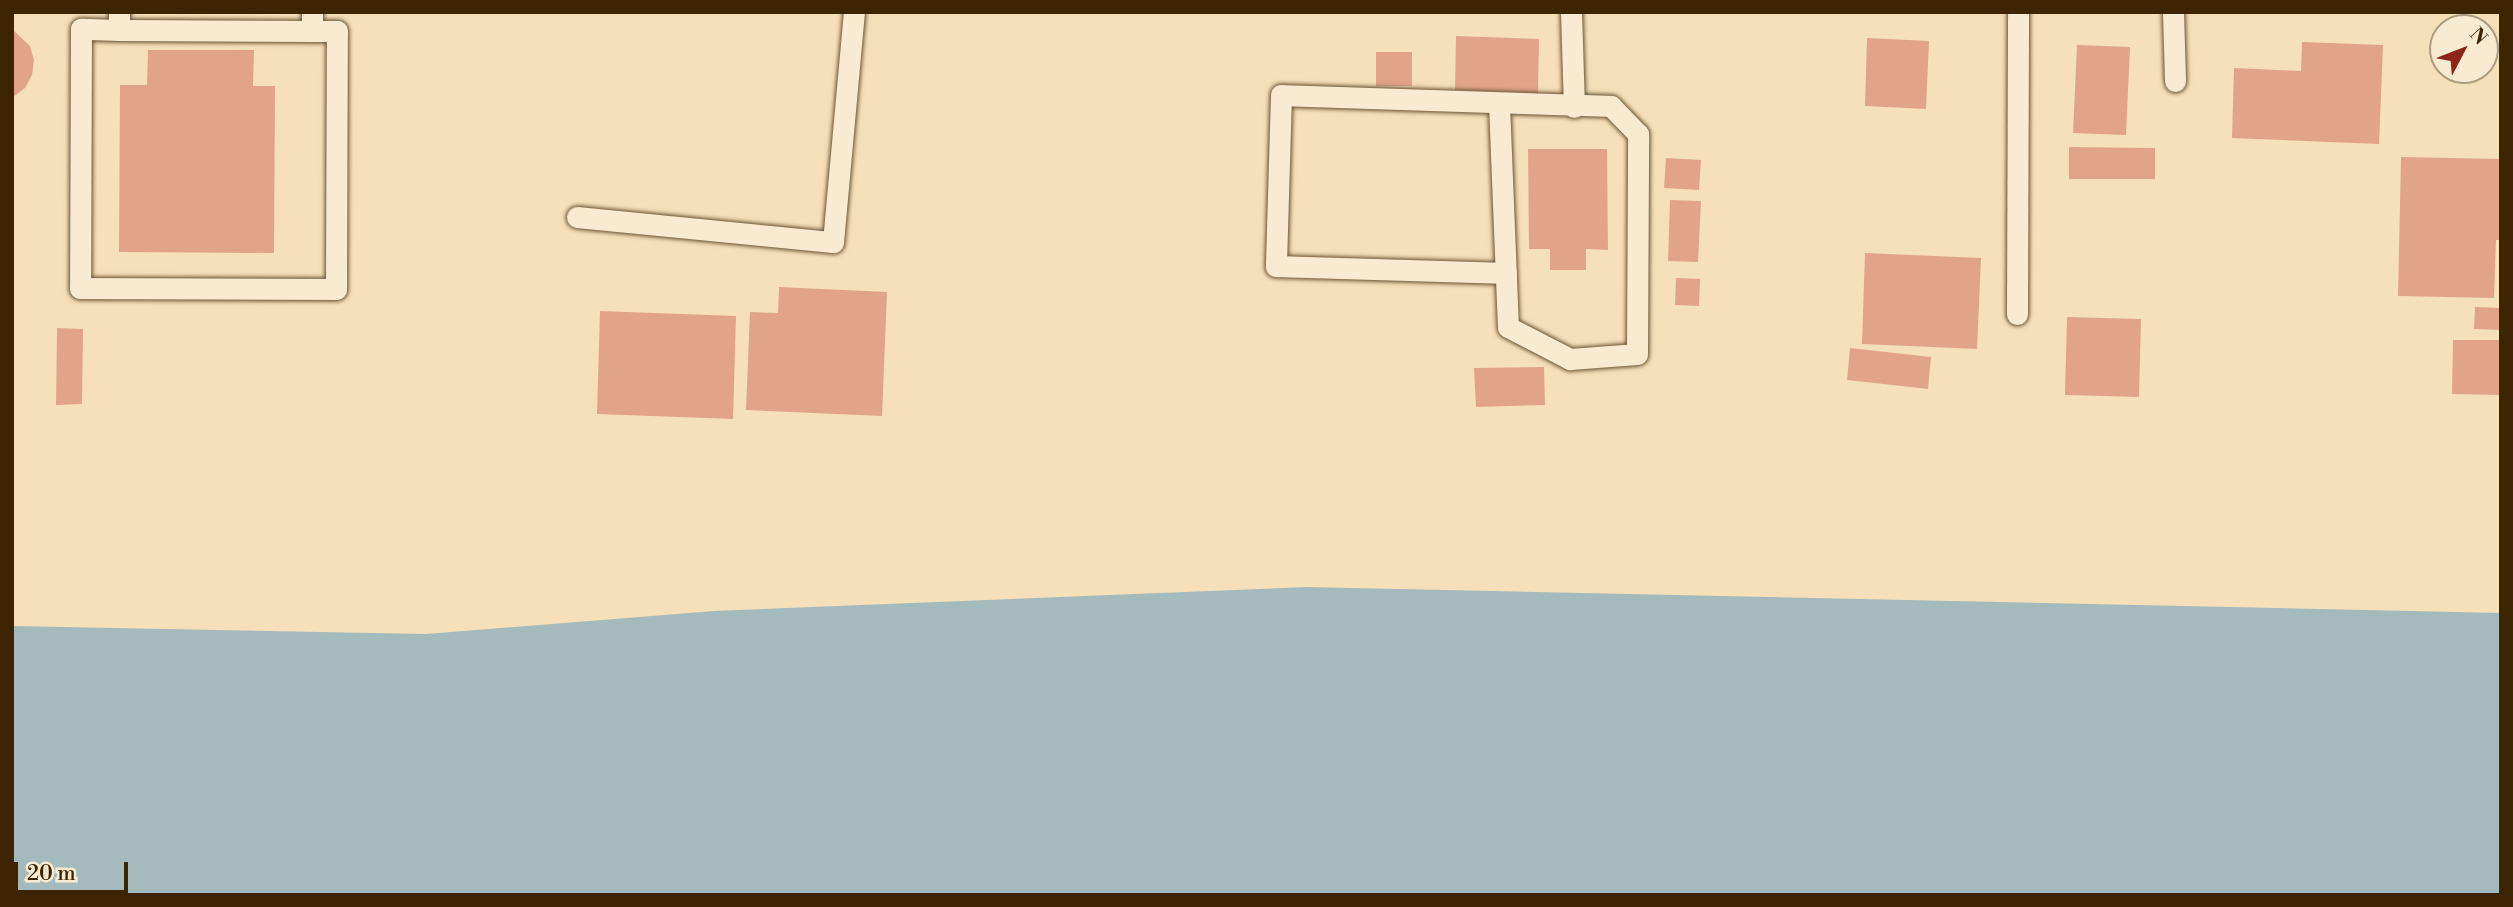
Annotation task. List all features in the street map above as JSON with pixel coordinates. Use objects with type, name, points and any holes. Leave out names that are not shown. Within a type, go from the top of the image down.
[{"type":"lane","points":[[577,217],[833,242],[854,12]]},
{"type":"lane","points":[[1572,12],[1574,107]]},
{"type":"lane","points":[[2017,314],[2018,12]]},
{"type":"lane","points":[[2173,12],[2175,81]]},
{"type":"lane","points":[[119,21],[312,22],[337,32],[336,289],[80,288],[81,29],[119,21]]},
{"type":"lane","points":[[1499,104],[1506,273],[1508,327],[1570,359],[1637,354],[1638,134],[1611,106],[1574,107],[1499,104],[1281,96],[1276,266],[1506,273]]},
{"type":"shaded area","points":[[1306,587],[2501,613],[2501,895],[12,895],[12,626],[426,634],[714,611]]},
{"type":"building","points":[[12,29],[30,46],[34,60],[32,75],[25,88],[12,98]]},
{"type":"building","points":[[1456,36],[1539,39],[1538,93],[1455,90]]},
{"type":"building","points":[[1867,38],[1929,41],[1926,109],[1865,106]]},
{"type":"building","points":[[2302,42],[2383,45],[2379,144],[2232,138],[2234,68],[2301,71]]},
{"type":"building","points":[[2077,45],[2130,47],[2126,135],[2073,133]]},
{"type":"building","points":[[148,50],[254,50],[253,86],[275,86],[274,253],[119,252],[120,85],[147,85]]},
{"type":"building","points":[[1376,52],[1412,52],[1412,86],[1376,86]]},
{"type":"building","points":[[2069,147],[2155,148],[2155,179],[2069,179]]},
{"type":"building","points":[[1528,149],[1607,149],[1608,250],[1586,249],[1586,270],[1550,270],[1550,249],[1529,249]]},
{"type":"building","points":[[2401,157],[2501,159],[2501,240],[2496,240],[2494,298],[2398,296]]},
{"type":"building","points":[[1666,158],[1701,160],[1699,190],[1664,188]]},
{"type":"building","points":[[1670,200],[1701,201],[1698,262],[1668,261]]},
{"type":"building","points":[[1865,253],[1981,258],[1977,349],[1862,344]]},
{"type":"building","points":[[1676,278],[1700,279],[1699,306],[1675,305]]},
{"type":"building","points":[[779,287],[887,292],[882,416],[746,410],[750,312],[778,313]]},
{"type":"building","points":[[2475,307],[2501,308],[2501,330],[2474,329]]},
{"type":"building","points":[[600,311],[736,316],[733,419],[597,414]]},
{"type":"building","points":[[2067,317],[2141,319],[2139,397],[2065,395]]},
{"type":"building","points":[[57,328],[83,329],[82,404],[56,405]]},
{"type":"building","points":[[2453,340],[2501,340],[2501,395],[2452,394]]},
{"type":"building","points":[[1850,348],[1931,357],[1928,389],[1847,380]]},
{"type":"building","points":[[1544,367],[1545,405],[1476,407],[1474,368]]}]
